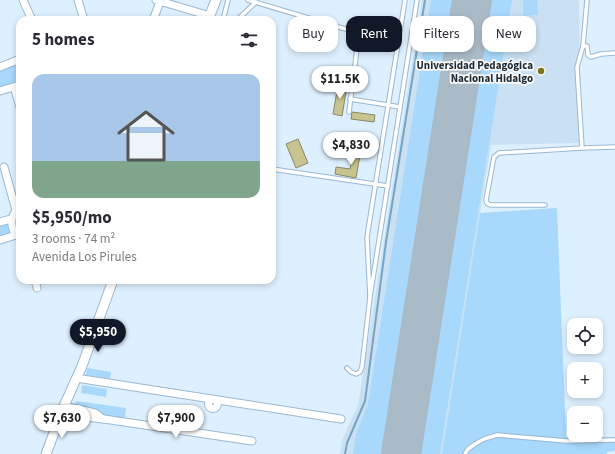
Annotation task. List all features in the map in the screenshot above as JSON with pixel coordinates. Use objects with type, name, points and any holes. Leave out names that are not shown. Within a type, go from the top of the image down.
[{"type":"street","points":[[23,0],[30,16]]},
{"type":"street","points":[[78,0],[83,16]]},
{"type":"street","points":[[210,16],[216,0]]},
{"type":"street","points":[[154,16],[158,1],[203,16]]},
{"type":"street","points":[[0,67],[16,61]]},
{"type":"street","points":[[0,91],[16,86]]},
{"type":"street","points":[[4,166],[16,203]]},
{"type":"street","points":[[0,222],[11,219],[16,212]]},
{"type":"street","points":[[11,219],[12,227],[16,233]]},
{"type":"street","points":[[0,240],[16,236]]},
{"type":"street","points":[[46,454],[59,417],[82,366],[113,284]]},
{"type":"street","points":[[76,378],[210,401],[341,419]]},
{"type":"street","points":[[64,406],[95,413],[104,419]]},
{"type":"street","points":[[59,417],[75,416],[104,419],[252,441]]},
{"type":"lane","points":[[223,16],[228,0]]},
{"type":"lane","points":[[248,0],[359,33],[349,112]]},
{"type":"lane","points":[[370,297],[368,237],[405,0]]},
{"type":"lane","points":[[347,368],[356,374],[360,372],[370,297],[417,0]]},
{"type":"lane","points":[[582,148],[577,67],[583,46],[587,0]]},
{"type":"lane","points":[[241,16],[256,2]]},
{"type":"lane","points":[[583,46],[586,46],[588,55],[591,57],[601,54],[615,53]]},
{"type":"lane","points":[[350,100],[400,107]]},
{"type":"lane","points":[[544,205],[490,205],[486,200],[494,157],[499,153],[615,147]]},
{"type":"lane","points":[[276,170],[388,186]]},
{"type":"lane","points":[[465,454],[468,449],[475,444],[484,439],[497,435],[567,441],[615,440]]},
{"type":"shaded area","points":[[422,0],[579,0],[581,143],[491,145],[442,454],[340,454],[342,440],[358,405],[414,52],[474,52],[474,16],[419,16]]},
{"type":"shaded area","points":[[431,0],[460,0],[457,16],[429,16]]},
{"type":"shaded area","points":[[483,0],[512,0],[509,16],[482,16],[482,52],[504,52],[440,454],[413,454]]},
{"type":"shaded area","points":[[523,0],[537,0],[538,15],[523,16]]},
{"type":"shaded area","points":[[423,52],[452,52],[389,454],[353,454],[356,434],[368,404]]},
{"type":"shaded area","points":[[16,62],[16,85],[0,90],[0,68]]},
{"type":"shaded area","points":[[557,208],[567,442],[603,442],[603,437],[615,437],[615,451],[607,452],[607,454],[442,454],[480,213]]},
{"type":"shaded area","points":[[16,212],[16,237],[0,239],[0,221],[13,217]]},
{"type":"shaded area","points":[[87,368],[111,372],[110,379],[86,375]]},
{"type":"shaded area","points":[[82,385],[107,389],[106,397],[81,393]]},
{"type":"shaded area","points":[[76,401],[126,408],[125,418],[104,415],[97,410],[75,407]]},
{"type":"building","points":[[338,85],[347,86],[342,116],[333,114]]},
{"type":"building","points":[[352,112],[375,115],[374,122],[351,119]]},
{"type":"building","points":[[298,139],[308,163],[296,168],[286,144]]},
{"type":"building","points":[[354,147],[361,149],[356,178],[335,174],[336,167],[350,169]]},
{"type":"waterway","points":[[345,454],[347,443],[365,401],[386,242],[425,0]]},
{"type":"runway","points":[[401,454],[472,0]]},
{"type":"place","name":"Universidad Pedagógica Nacional Hidalgo","points":[[541,71]]}]
